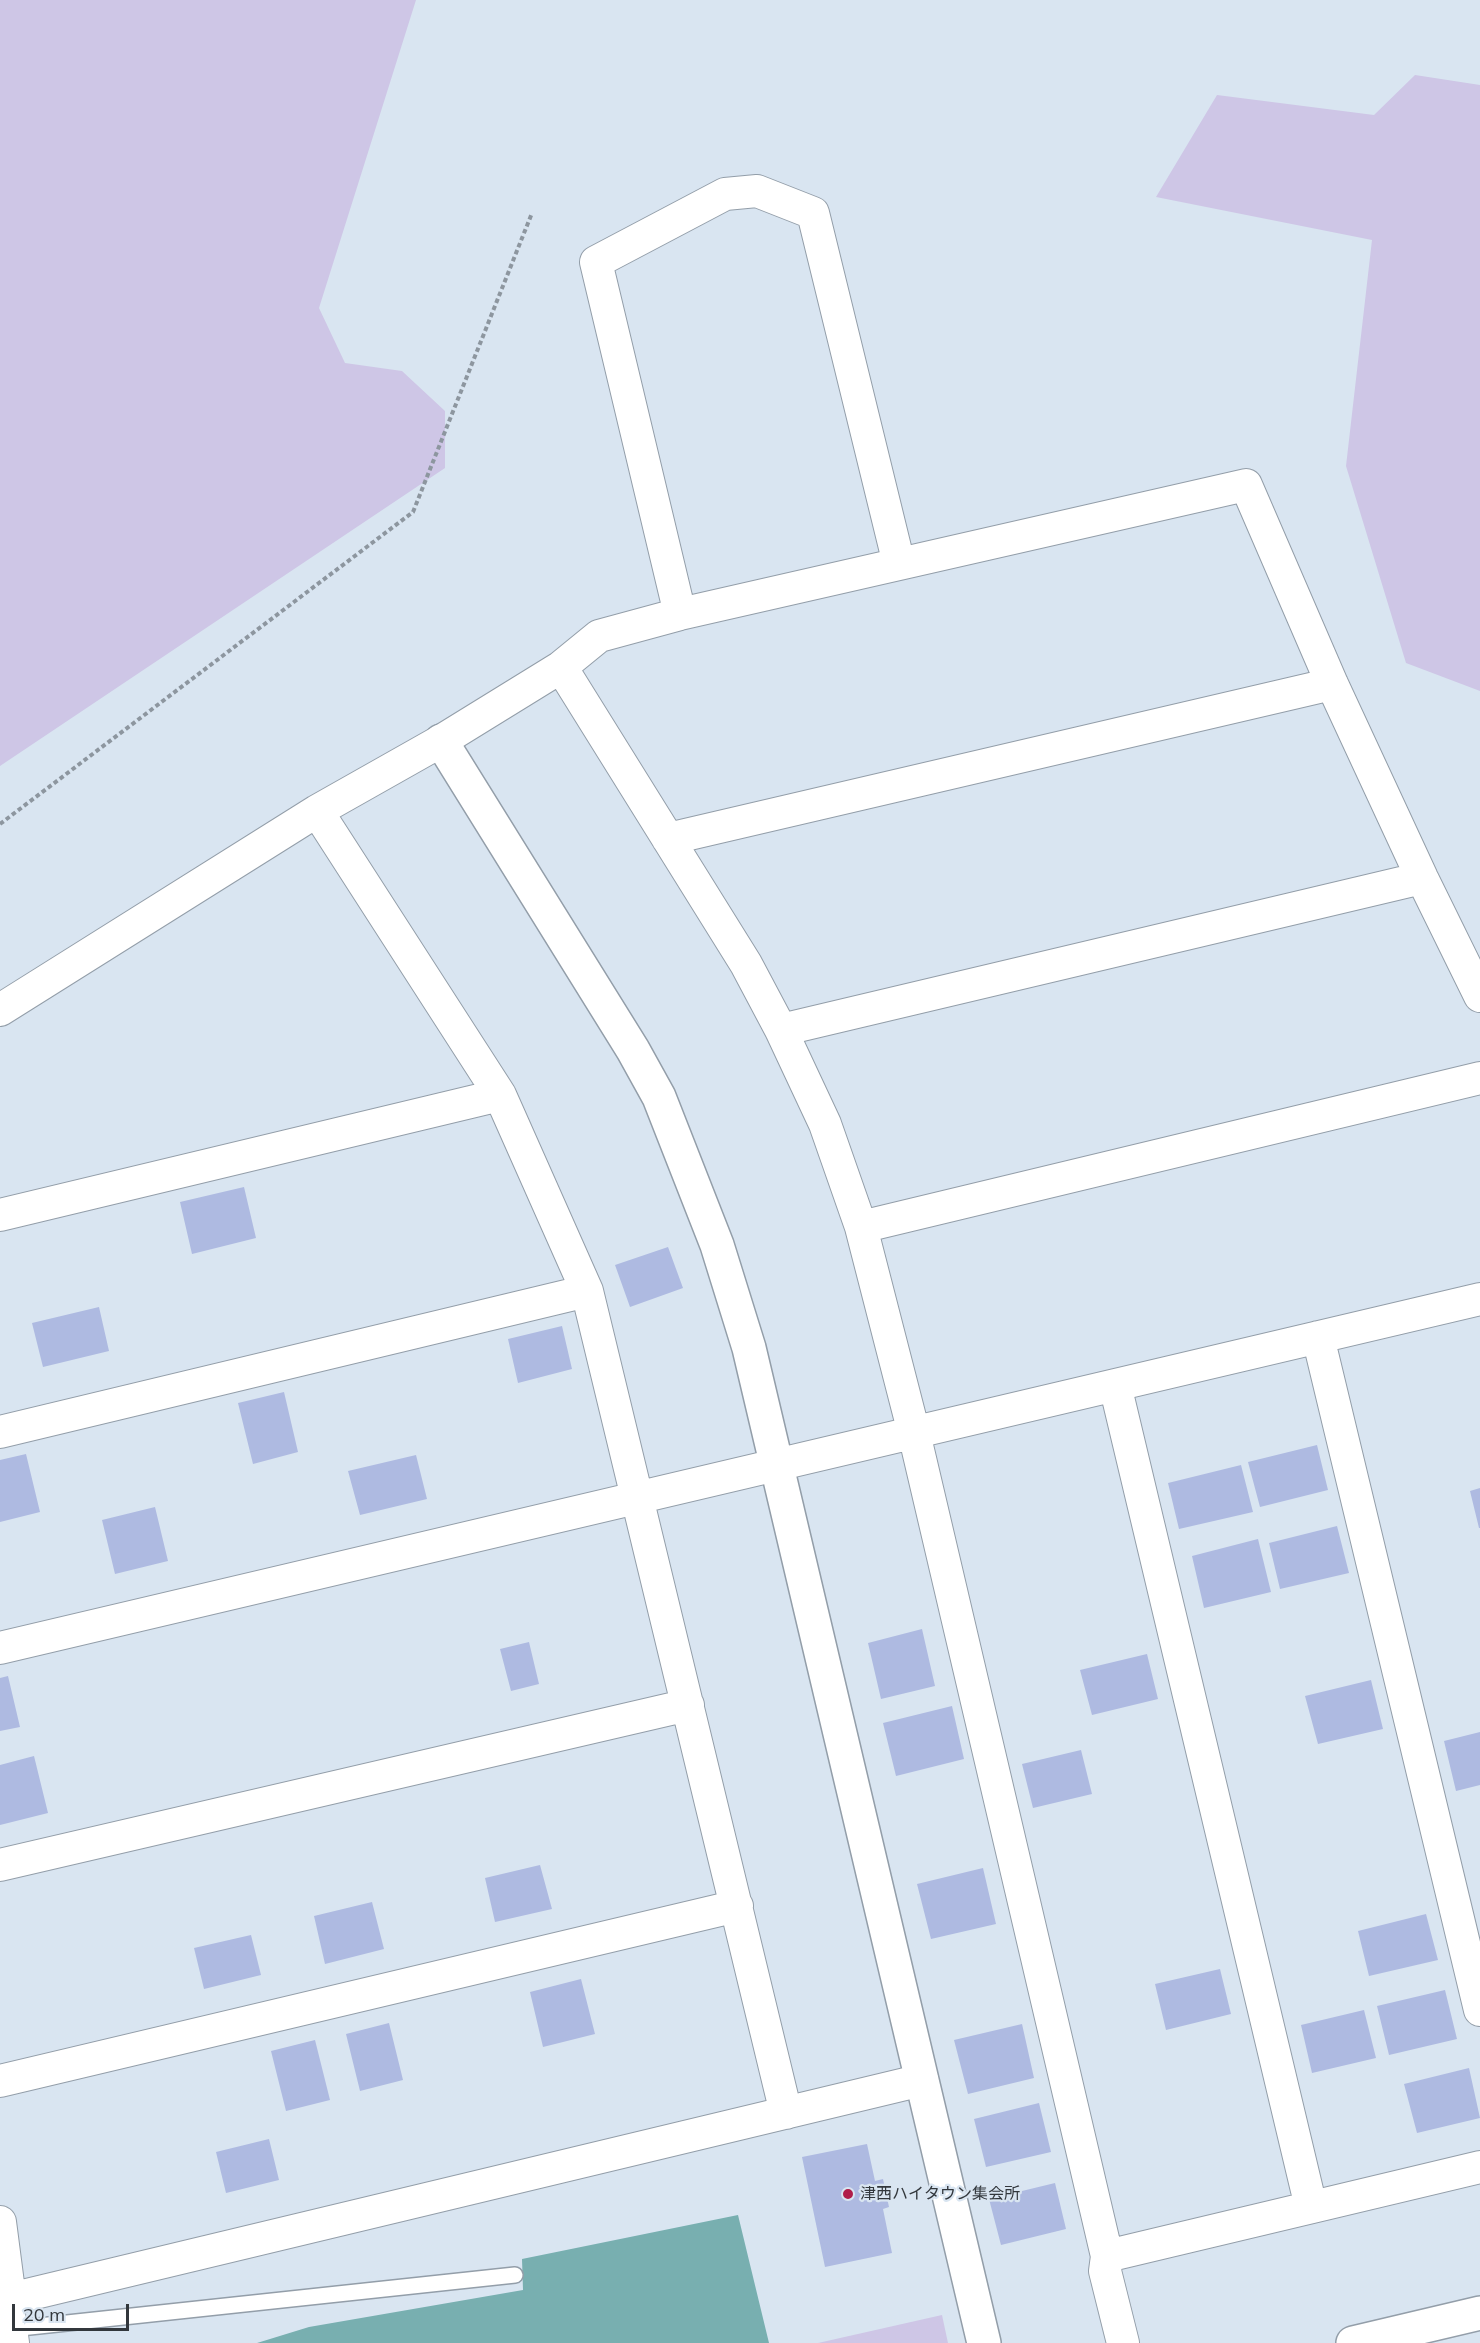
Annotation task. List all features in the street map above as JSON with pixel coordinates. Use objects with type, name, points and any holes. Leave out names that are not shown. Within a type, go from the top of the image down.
[{"type":"street","points":[[680,614],[596,262],[725,194],[757,191],[813,213],[899,564]]},
{"type":"street","points":[[0,1010],[317,811],[441,741],[561,667],[599,636],[680,614],[1246,485],[1332,684],[1422,878],[1480,996]]},
{"type":"street","points":[[561,667],[746,964],[781,1029],[825,1124],[861,1227],[914,1433],[1107,2256],[1105,2271],[1123,2343]]},
{"type":"street","points":[[668,839],[1332,684]]},
{"type":"street","points":[[441,741],[633,1050],[659,1097],[717,1245],[749,1348],[984,2343]]},
{"type":"street","points":[[317,811],[500,1095],[587,1291],[786,2113]]},
{"type":"street","points":[[781,1029],[1422,878]]},
{"type":"street","points":[[861,1227],[1480,1078]]},
{"type":"street","points":[[0,1215],[500,1095]]},
{"type":"street","points":[[0,1432],[587,1291]]},
{"type":"street","points":[[0,1648],[1480,1299]]},
{"type":"street","points":[[1318,1337],[1480,2010]]},
{"type":"street","points":[[1115,1385],[1311,2207]]},
{"type":"street","points":[[0,1865],[688,1705]]},
{"type":"street","points":[[0,2081],[737,1906]]},
{"type":"street","points":[[0,2222],[11,2324],[786,2113],[922,2080]]},
{"type":"street","points":[[1107,2256],[1480,2167]]},
{"type":"street","points":[[1353,2343],[1480,2313]]},
{"type":"lane","points":[[11,2324],[515,2275]]},
{"type":"path","points":[[0,824],[412,512],[532,213]]},
{"type":"shaded area","points":[[0,0],[416,0],[319,308],[345,363],[402,371],[445,411],[445,468],[0,766]]},
{"type":"shaded area","points":[[1415,75],[1480,85],[1480,691],[1406,663],[1346,466],[1372,240],[1156,197],[1217,95],[1374,115]]},
{"type":"shaded area","points":[[738,2215],[769,2343],[257,2343],[309,2327],[523,2290],[522,2259]]},
{"type":"shaded area","points":[[942,2315],[948,2343],[818,2343]]},
{"type":"building","points":[[244,1187],[256,1238],[192,1254],[180,1202]]},
{"type":"building","points":[[668,1247],[683,1288],[630,1307],[615,1265]]},
{"type":"building","points":[[99,1307],[109,1351],[43,1367],[32,1323]]},
{"type":"building","points":[[562,1326],[572,1369],[518,1383],[508,1339]]},
{"type":"building","points":[[284,1392],[298,1452],[253,1464],[238,1403]]},
{"type":"building","points":[[1317,1445],[1328,1490],[1260,1507],[1248,1462]]},
{"type":"building","points":[[26,1454],[40,1512],[0,1522],[0,1460]]},
{"type":"building","points":[[416,1455],[427,1499],[360,1515],[348,1471]]},
{"type":"building","points":[[1241,1465],[1253,1512],[1179,1529],[1168,1483]]},
{"type":"building","points":[[1480,1488],[1480,1528],[1479,1528],[1470,1491]]},
{"type":"building","points":[[155,1507],[168,1561],[115,1574],[102,1520]]},
{"type":"building","points":[[1337,1526],[1349,1573],[1280,1589],[1269,1543]]},
{"type":"building","points":[[1258,1539],[1271,1592],[1204,1608],[1192,1556]]},
{"type":"building","points":[[922,1629],[935,1686],[881,1699],[868,1643]]},
{"type":"building","points":[[529,1642],[539,1684],[511,1691],[500,1649]]},
{"type":"building","points":[[1147,1654],[1158,1699],[1092,1715],[1080,1670]]},
{"type":"building","points":[[8,1676],[20,1727],[0,1731],[0,1678]]},
{"type":"building","points":[[1371,1680],[1383,1729],[1318,1744],[1305,1696]]},
{"type":"building","points":[[952,1706],[964,1759],[896,1776],[883,1723]]},
{"type":"building","points":[[1480,1732],[1480,1785],[1456,1791],[1444,1741]]},
{"type":"building","points":[[1081,1750],[1092,1794],[1033,1808],[1022,1764]]},
{"type":"building","points":[[34,1756],[48,1813],[0,1825],[0,1765]]},
{"type":"building","points":[[540,1865],[552,1909],[495,1922],[485,1878]]},
{"type":"building","points":[[983,1868],[996,1924],[931,1939],[917,1884]]},
{"type":"building","points":[[372,1902],[384,1949],[325,1964],[314,1916]]},
{"type":"building","points":[[1426,1914],[1438,1960],[1369,1976],[1358,1931]]},
{"type":"building","points":[[251,1935],[261,1975],[204,1989],[194,1948]]},
{"type":"building","points":[[1220,1969],[1231,2014],[1166,2030],[1155,1984]]},
{"type":"building","points":[[581,1979],[595,2034],[543,2047],[530,1992]]},
{"type":"building","points":[[1445,1990],[1457,2039],[1389,2055],[1377,2006]]},
{"type":"building","points":[[1364,2010],[1376,2058],[1312,2073],[1301,2025]]},
{"type":"building","points":[[389,2023],[403,2080],[360,2091],[346,2034]]},
{"type":"building","points":[[1022,2024],[1034,2078],[968,2094],[954,2040]]},
{"type":"building","points":[[315,2040],[330,2100],[286,2111],[271,2051]]},
{"type":"building","points":[[1469,2068],[1480,2118],[1417,2133],[1404,2084]]},
{"type":"building","points":[[1039,2103],[1051,2152],[986,2167],[974,2119]]},
{"type":"building","points":[[269,2139],[279,2180],[226,2193],[216,2152]]},
{"type":"building","name":"津西ハイタウン集会所","points":[[867,2144],[875,2181],[883,2179],[889,2207],[883,2209],[892,2253],[825,2267],[802,2157]]},
{"type":"building","points":[[1055,2183],[1066,2229],[1001,2245],[989,2199]]},
{"type":"place","name":"津西ハイタウン集会所","points":[[848,2194]]}]
